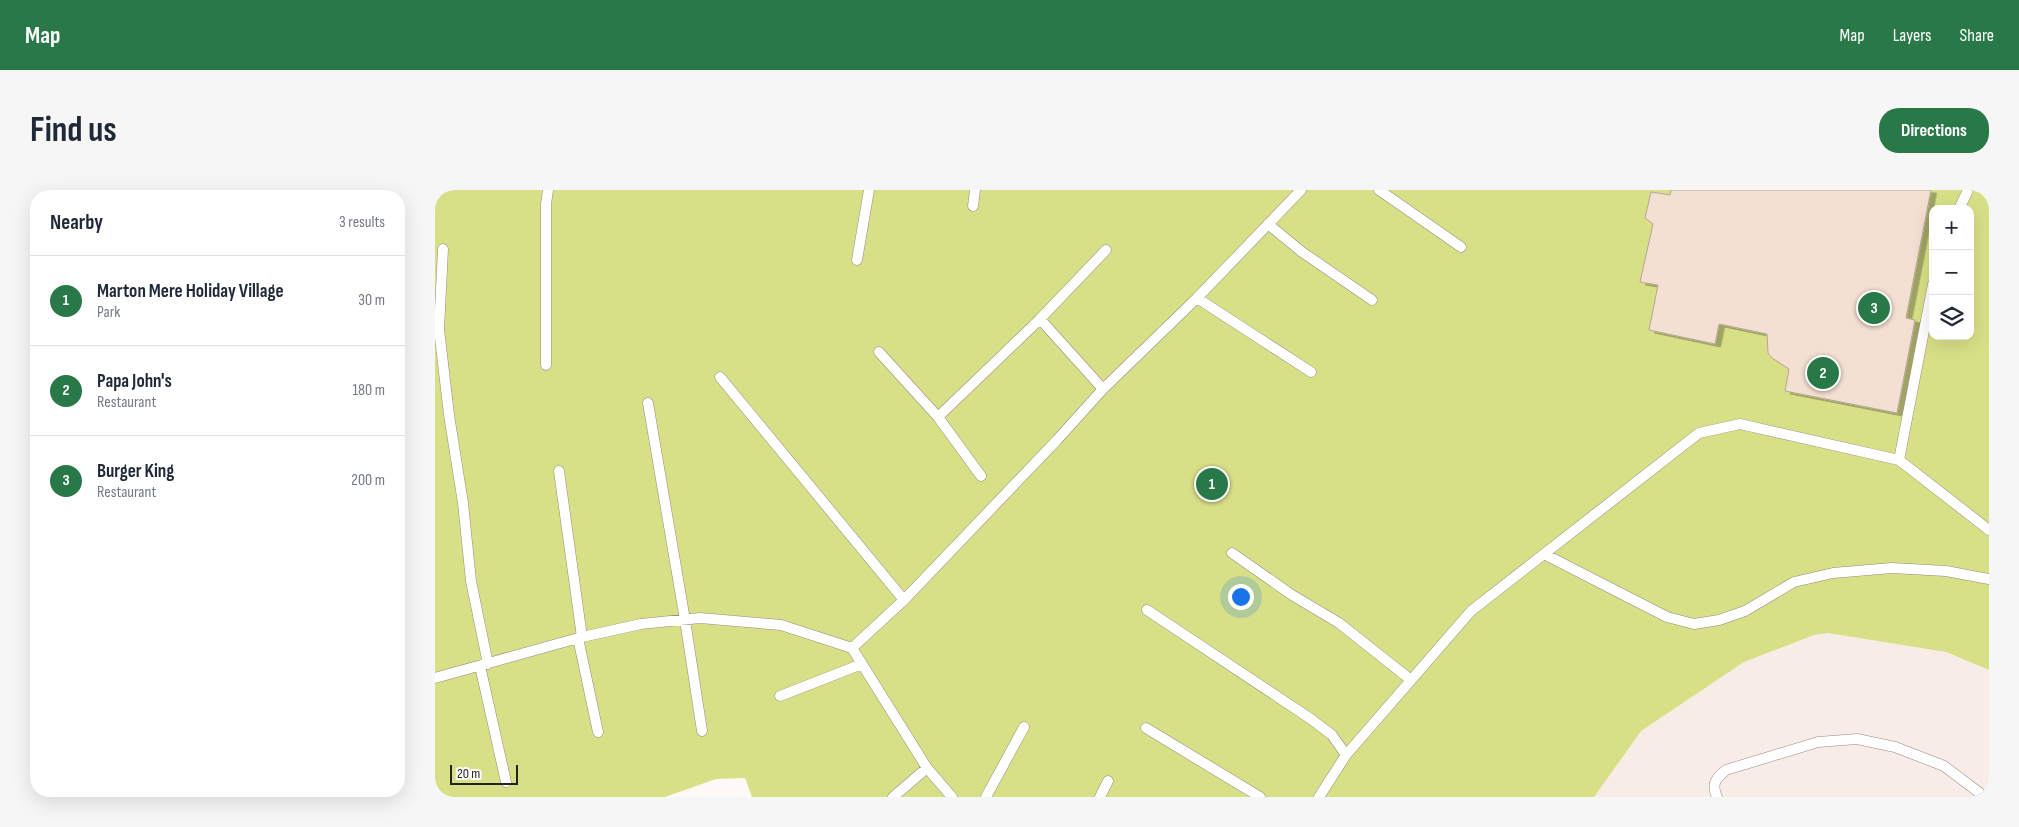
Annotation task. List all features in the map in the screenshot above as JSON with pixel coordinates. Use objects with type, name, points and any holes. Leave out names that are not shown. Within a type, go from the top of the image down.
[{"type":"lane","points":[[546,365],[546,204],[549,190]]},
{"type":"lane","points":[[857,260],[869,190]]},
{"type":"lane","points":[[973,206],[975,190]]},
{"type":"lane","points":[[852,648],[904,600],[1057,440],[1103,389],[1197,298],[1301,190]]},
{"type":"lane","points":[[1379,190],[1461,247]]},
{"type":"lane","points":[[1961,205],[1968,190]]},
{"type":"lane","points":[[1268,224],[1302,252],[1372,300]]},
{"type":"lane","points":[[443,248],[439,329],[449,415],[463,503],[471,581],[484,665],[507,782]]},
{"type":"lane","points":[[938,417],[1040,319],[1106,250]]},
{"type":"lane","points":[[1899,460],[1931,295]]},
{"type":"lane","points":[[1197,298],[1311,372]]},
{"type":"lane","points":[[1040,319],[1103,389]]},
{"type":"lane","points":[[879,352],[938,417],[981,476]]},
{"type":"lane","points":[[719,377],[904,600]]},
{"type":"lane","points":[[648,403],[702,731]]},
{"type":"lane","points":[[1319,797],[1346,755],[1471,611],[1699,434],[1740,424],[1899,460],[1989,530]]},
{"type":"lane","points":[[559,471],[580,638],[598,732]]},
{"type":"lane","points":[[1232,553],[1292,595],[1339,623],[1411,680]]},
{"type":"lane","points":[[1544,554],[1667,617],[1694,624],[1719,620],[1745,611],[1794,582],[1833,573],[1892,568],[1946,571],[1989,579]]},
{"type":"lane","points":[[1147,610],[1318,724],[1332,735],[1346,755]]},
{"type":"lane","points":[[435,678],[580,638],[641,624],[700,618],[781,625],[852,648],[927,768],[952,797]]},
{"type":"lane","points":[[780,696],[862,664]]},
{"type":"lane","points":[[986,797],[1024,727]]},
{"type":"lane","points":[[1146,728],[1260,797]]},
{"type":"lane","points":[[1717,797],[1714,787],[1715,780],[1727,770],[1818,742],[1857,739],[1895,747],[1944,766],[1985,797]]},
{"type":"lane","points":[[893,797],[927,768]]},
{"type":"lane","points":[[1100,797],[1108,781]]},
{"type":"shaded area","points":[[1823,632],[1946,652],[1989,670],[1989,797],[1580,797],[1633,724],[1725,664]]},
{"type":"green space","points":[[435,190],[1989,190],[1989,670],[1946,652],[1828,633],[1814,635],[1744,662],[1641,731],[1594,797],[752,797],[745,778],[716,779],[665,797],[435,797]]},
{"type":"building","points":[[1671,190],[1931,190],[1906,318],[1915,320],[1897,413],[1785,391],[1789,369],[1772,358],[1768,353],[1767,334],[1719,324],[1715,344],[1649,330],[1658,285],[1640,282],[1653,224],[1645,218],[1651,192],[1670,195]]},
{"type":"place","name":"Burger King","points":[[1874,308]]},
{"type":"place","name":"Papa John's","points":[[1823,373]]},
{"type":"place","name":"Marton Mere Holiday Village","points":[[1212,484]]}]
